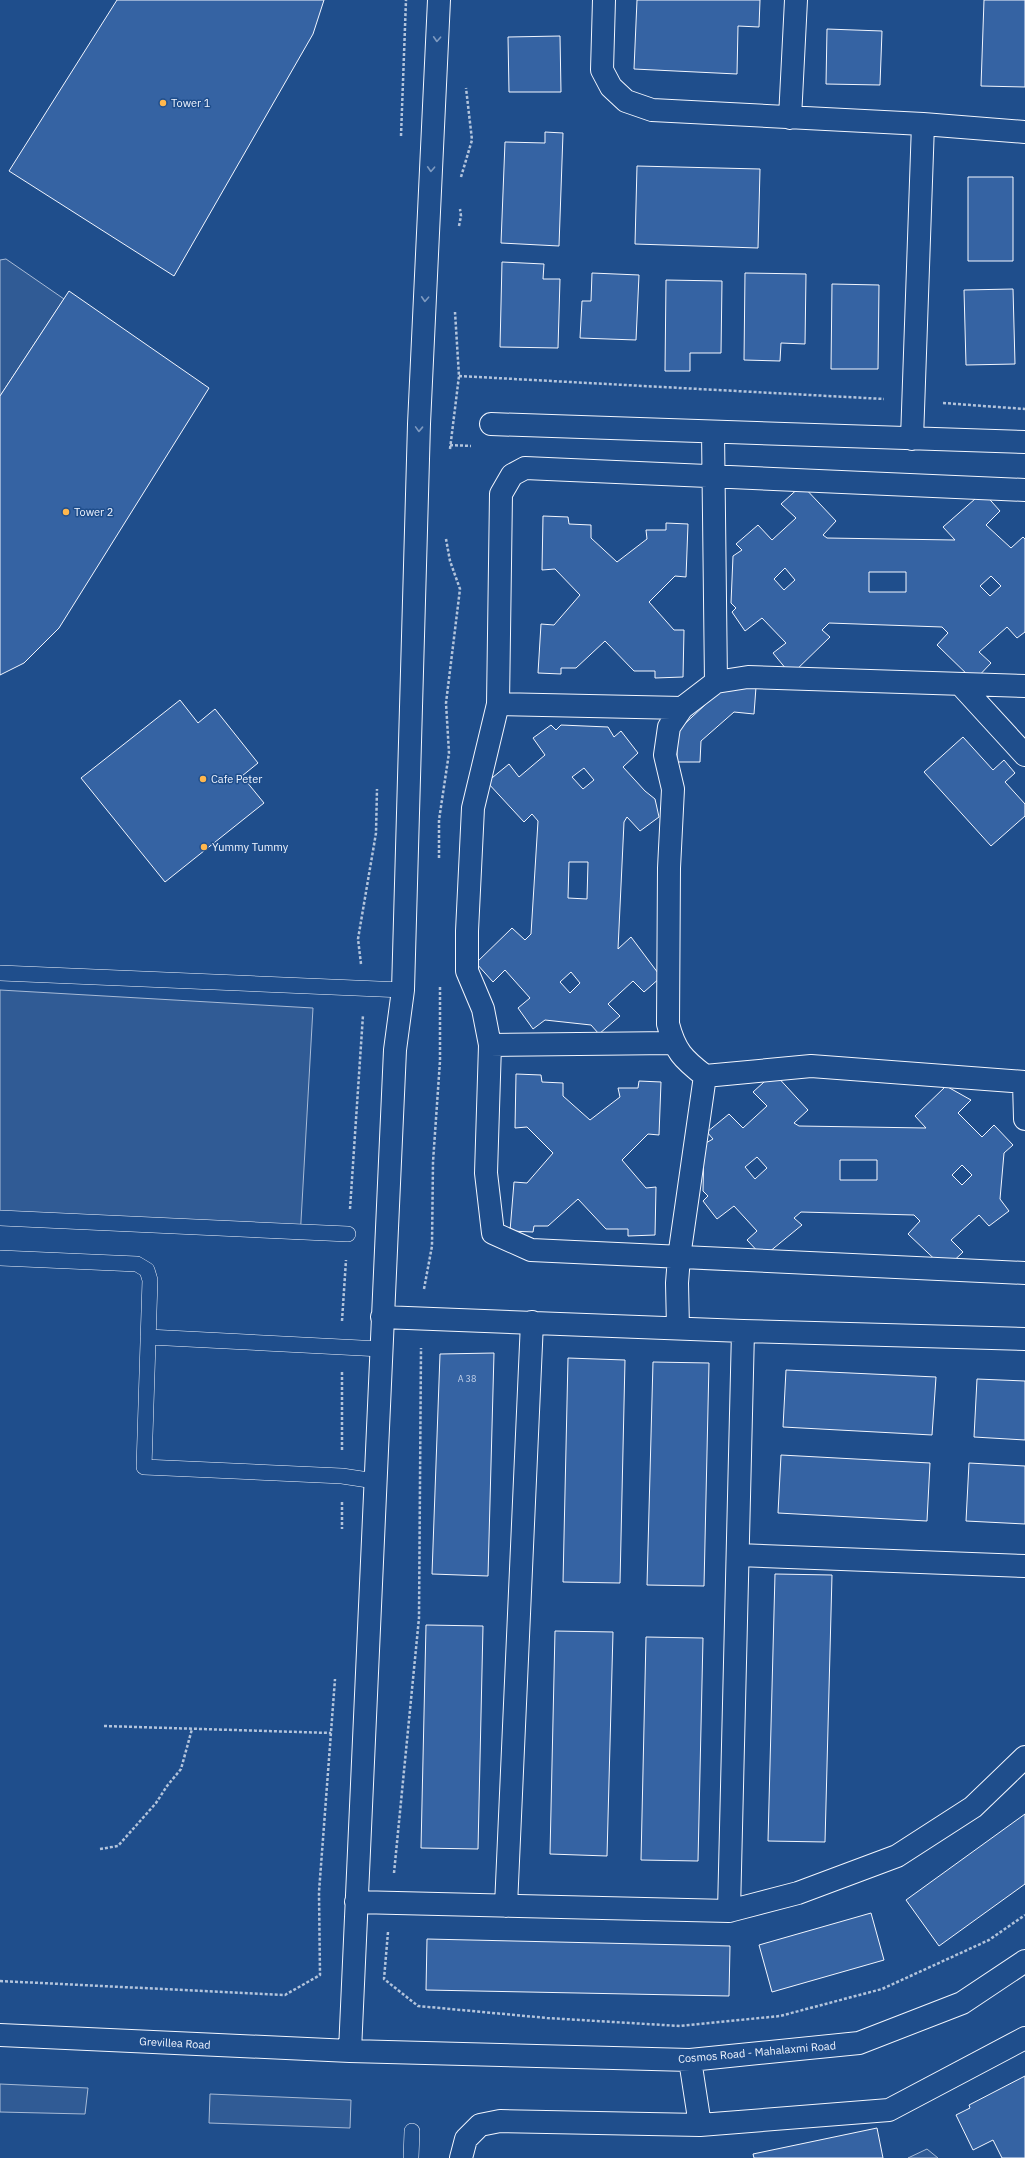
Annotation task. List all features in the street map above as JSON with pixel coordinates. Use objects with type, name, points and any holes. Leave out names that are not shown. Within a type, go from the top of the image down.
[{"type":"street","points":[[350,2051],[394,1050],[403,990],[419,424],[439,0]]},
{"type":"street","points":[[604,0],[602,70],[611,87],[626,101],[652,110],[923,124],[1025,132]]},
{"type":"street","points":[[790,118],[796,0]]},
{"type":"street","points":[[912,439],[923,124]]},
{"type":"street","points":[[491,424],[1025,442]]},
{"type":"street","points":[[713,432],[716,682]]},
{"type":"street","points":[[1025,490],[714,478],[525,468],[512,475],[501,494],[498,704],[473,808],[467,931],[467,971],[484,1009],[490,1044],[486,1172],[493,1233],[531,1250],[1025,1273]]},
{"type":"street","points":[[1025,686],[748,677],[716,682],[682,708],[669,727],[664,755],[672,788],[669,868],[668,1024],[672,1043],[689,1063],[705,1076],[811,1066],[1024,1082],[1025,1119]]},
{"type":"street","points":[[960,684],[1025,755]]},
{"type":"street","points":[[498,704],[682,708]]},
{"type":"street","points":[[490,1044],[672,1043]]},
{"type":"street","points":[[678,1328],[677,1283],[705,1076]]},
{"type":"street","points":[[382,1317],[743,1331],[1025,1339]]},
{"type":"street","points":[[506,1906],[532,1322]]},
{"type":"street","points":[[729,1911],[743,1331]]},
{"type":"street","points":[[738,1555],[1025,1566]]},
{"type":"street","points":[[356,1902],[729,1911],[798,1893],[897,1856],[973,1807],[1025,1757]]},
{"type":"street","name":"Cosmos Road - Mahalaxmi Road","points":[[350,2051],[690,2060],[860,2043],[962,2004],[1025,1961]]},
{"type":"street","name":"Grevillea Road","points":[[0,2035],[350,2051]]},
{"type":"street","points":[[461,2158],[466,2139],[480,2125],[500,2121],[700,2125],[889,2110],[1025,2038]]},
{"type":"street","points":[[690,2060],[700,2125]]},
{"type":"lane","points":[[0,972],[403,990]]},
{"type":"lane","points":[[0,1218],[348,1234]]},
{"type":"lane","points":[[0,1258],[137,1264],[147,1270],[150,1280],[144,1467],[342,1476],[375,1481]]},
{"type":"lane","points":[[148,1337],[381,1349]]},
{"type":"lane","points":[[411,2158],[412,2131]]},
{"type":"path","points":[[401,140],[406,0]]},
{"type":"path","points":[[460,182],[472,140],[466,86]]},
{"type":"path","points":[[458,202],[462,216],[458,231]]},
{"type":"path","points":[[449,452],[459,376],[455,310]]},
{"type":"path","points":[[459,376],[914,401],[1025,409]]},
{"type":"path","points":[[439,860],[439,820],[449,753],[446,703],[460,589],[450,561],[445,533]]},
{"type":"path","points":[[342,1531],[342,1346],[365,988],[358,939],[376,833],[378,785]]},
{"type":"path","points":[[440,977],[440,1061],[433,1162],[432,1246],[423,1296],[421,1319],[419,1618],[384,1979],[418,2006],[547,2018],[680,2026],[780,2016],[882,1990],[989,1940],[1025,1915]]},
{"type":"path","points":[[0,1981],[285,1994],[320,1975],[319,1892],[336,1671]]},
{"type":"path","points":[[104,1726],[331,1733]]},
{"type":"path","points":[[100,1849],[118,1846],[156,1803],[167,1786],[181,1769],[192,1729]]},
{"type":"shaded area","points":[[6,259],[64,299],[0,396],[0,260]]},
{"type":"shaded area","points":[[0,990],[313,1008],[300,1239],[0,1223]]},
{"type":"shaded area","points":[[0,2084],[88,2088],[85,2114],[0,2112]]},
{"type":"shaded area","points":[[210,2094],[351,2100],[350,2128],[209,2123]]},
{"type":"shaded area","points":[[927,2149],[938,2158],[908,2158]]},
{"type":"building","name":"Tower 1","points":[[117,0],[324,0],[313,34],[174,276],[9,171]]},
{"type":"building","points":[[637,0],[760,0],[759,27],[738,26],[737,74],[634,69]]},
{"type":"building","points":[[984,0],[1025,0],[1025,87],[981,86]]},
{"type":"building","points":[[827,29],[882,31],[880,85],[826,84]]},
{"type":"building","points":[[560,36],[561,92],[509,92],[508,37]]},
{"type":"building","points":[[545,132],[563,133],[559,246],[501,243],[505,142],[545,143]]},
{"type":"building","points":[[637,166],[760,169],[758,248],[635,244]]},
{"type":"building","points":[[968,177],[1013,177],[1013,261],[968,261]]},
{"type":"building","points":[[502,262],[544,264],[543,279],[560,279],[558,348],[500,347]]},
{"type":"building","points":[[592,273],[639,275],[636,340],[580,338],[582,301],[591,301]]},
{"type":"building","points":[[745,273],[806,274],[805,344],[781,343],[780,361],[744,360]]},
{"type":"building","points":[[666,280],[722,281],[721,353],[690,353],[690,371],[665,371]]},
{"type":"building","points":[[832,284],[879,285],[878,369],[831,369]]},
{"type":"building","points":[[1013,289],[1015,364],[966,365],[964,290]]},
{"type":"building","name":"Tower 2","points":[[69,291],[209,388],[59,628],[24,663],[0,675],[0,396]]},
{"type":"building","points":[[802,485],[836,521],[823,535],[827,538],[955,540],[943,527],[983,492],[1000,511],[986,525],[1011,548],[1023,537],[1025,539],[1025,632],[1017,638],[1007,627],[979,652],[991,663],[974,681],[937,645],[948,633],[942,627],[829,623],[822,630],[830,637],[791,675],[773,653],[786,643],[762,618],[745,631],[732,612],[736,608],[731,603],[733,556],[742,550],[736,544],[758,525],[772,540],[796,518],[781,504]],"holes":[[[785,568],[795,580],[784,590],[774,579]],[[869,572],[906,572],[906,592],[869,592]],[[991,576],[1001,586],[990,596],[980,586]]]},
{"type":"building","points":[[543,516],[568,517],[569,524],[591,525],[591,538],[617,562],[647,539],[646,530],[666,530],[666,523],[688,524],[686,577],[675,576],[649,602],[674,630],[684,630],[683,677],[655,678],[655,671],[634,671],[605,641],[576,668],[561,668],[561,674],[538,673],[541,624],[554,625],[580,595],[555,569],[542,570]]},
{"type":"building","points":[[756,687],[754,714],[734,712],[701,741],[700,762],[677,762],[677,731],[722,689]]},
{"type":"building","points":[[180,700],[198,723],[215,709],[258,763],[242,776],[264,803],[165,882],[81,778]]},
{"type":"building","points":[[551,725],[556,730],[561,725],[608,727],[614,737],[621,731],[638,753],[623,767],[645,791],[655,799],[659,817],[640,831],[627,817],[624,822],[618,949],[631,937],[661,977],[644,992],[633,981],[608,1004],[620,1016],[599,1034],[591,1025],[545,1020],[533,1029],[518,1008],[530,998],[505,970],[493,982],[476,963],[512,928],[525,940],[531,934],[538,821],[532,814],[524,822],[487,782],[509,764],[519,777],[545,755],[533,738]],"holes":[[[584,768],[594,780],[583,789],[572,777]],[[569,862],[588,862],[587,899],[568,898]],[[571,972],[580,983],[570,993],[560,982]]]},
{"type":"building","points":[[963,737],[993,770],[1004,760],[1015,773],[1005,782],[1025,804],[1025,816],[991,846],[924,772]]},
{"type":"building","points":[[774,1073],[808,1110],[794,1123],[799,1126],[926,1128],[915,1116],[946,1086],[971,1100],[958,1113],[982,1137],[994,1125],[1013,1145],[1004,1153],[1000,1199],[1009,1211],[989,1226],[979,1215],[951,1240],[963,1252],[945,1269],[908,1234],[920,1221],[914,1215],[801,1212],[794,1218],[802,1225],[763,1257],[747,1240],[757,1231],[734,1206],[717,1219],[703,1201],[708,1196],[703,1191],[704,1144],[713,1139],[707,1132],[729,1114],[743,1128],[767,1106],[753,1092]],"holes":[[[757,1157],[767,1168],[755,1179],[745,1167]],[[840,1160],[877,1160],[877,1180],[840,1180]],[[962,1165],[972,1175],[962,1185],[952,1175]]]},
{"type":"building","points":[[516,1074],[541,1075],[542,1082],[563,1083],[563,1096],[590,1120],[620,1097],[618,1088],[638,1088],[639,1081],[661,1082],[659,1135],[648,1134],[622,1160],[646,1188],[656,1187],[655,1235],[628,1236],[628,1229],[606,1229],[578,1199],[548,1226],[534,1226],[533,1232],[510,1231],[514,1182],[527,1183],[553,1153],[527,1127],[515,1128]]},
{"type":"building","points":[[494,1353],[488,1576],[432,1574],[440,1354]]},
{"type":"building","points":[[568,1358],[625,1360],[620,1583],[563,1582]]},
{"type":"building","points":[[653,1362],[709,1363],[704,1586],[647,1585]]},
{"type":"building","points":[[786,1370],[936,1377],[932,1435],[783,1427]]},
{"type":"building","points":[[977,1379],[1025,1381],[1025,1440],[974,1437]]},
{"type":"building","points":[[781,1455],[930,1463],[927,1521],[778,1513]]},
{"type":"building","points":[[969,1463],[1025,1466],[1025,1524],[966,1521]]},
{"type":"building","points":[[775,1574],[832,1575],[825,1842],[768,1841]]},
{"type":"building","points":[[426,1625],[483,1626],[478,1849],[421,1848]]},
{"type":"building","points":[[555,1631],[613,1632],[607,1856],[550,1854]]},
{"type":"building","points":[[646,1637],[703,1638],[698,1861],[641,1860]]},
{"type":"building","points":[[1025,1814],[1025,1884],[939,1946],[906,1900]]},
{"type":"building","points":[[871,1913],[884,1960],[772,1992],[759,1945]]},
{"type":"building","points":[[427,1939],[730,1946],[729,1996],[426,1990]]},
{"type":"building","points":[[1025,2076],[1025,2158],[1002,2158],[993,2140],[973,2150],[956,2115],[970,2108],[969,2105]]},
{"type":"building","points":[[877,2128],[883,2158],[754,2158],[753,2154]]},
{"type":"place","name":"Tower 1","points":[[163,103]]},
{"type":"place","name":"Tower 2","points":[[66,512]]},
{"type":"place","name":"Cafe Peter","points":[[203,779]]},
{"type":"place","name":"Yummy Tummy","points":[[204,847]]}]
